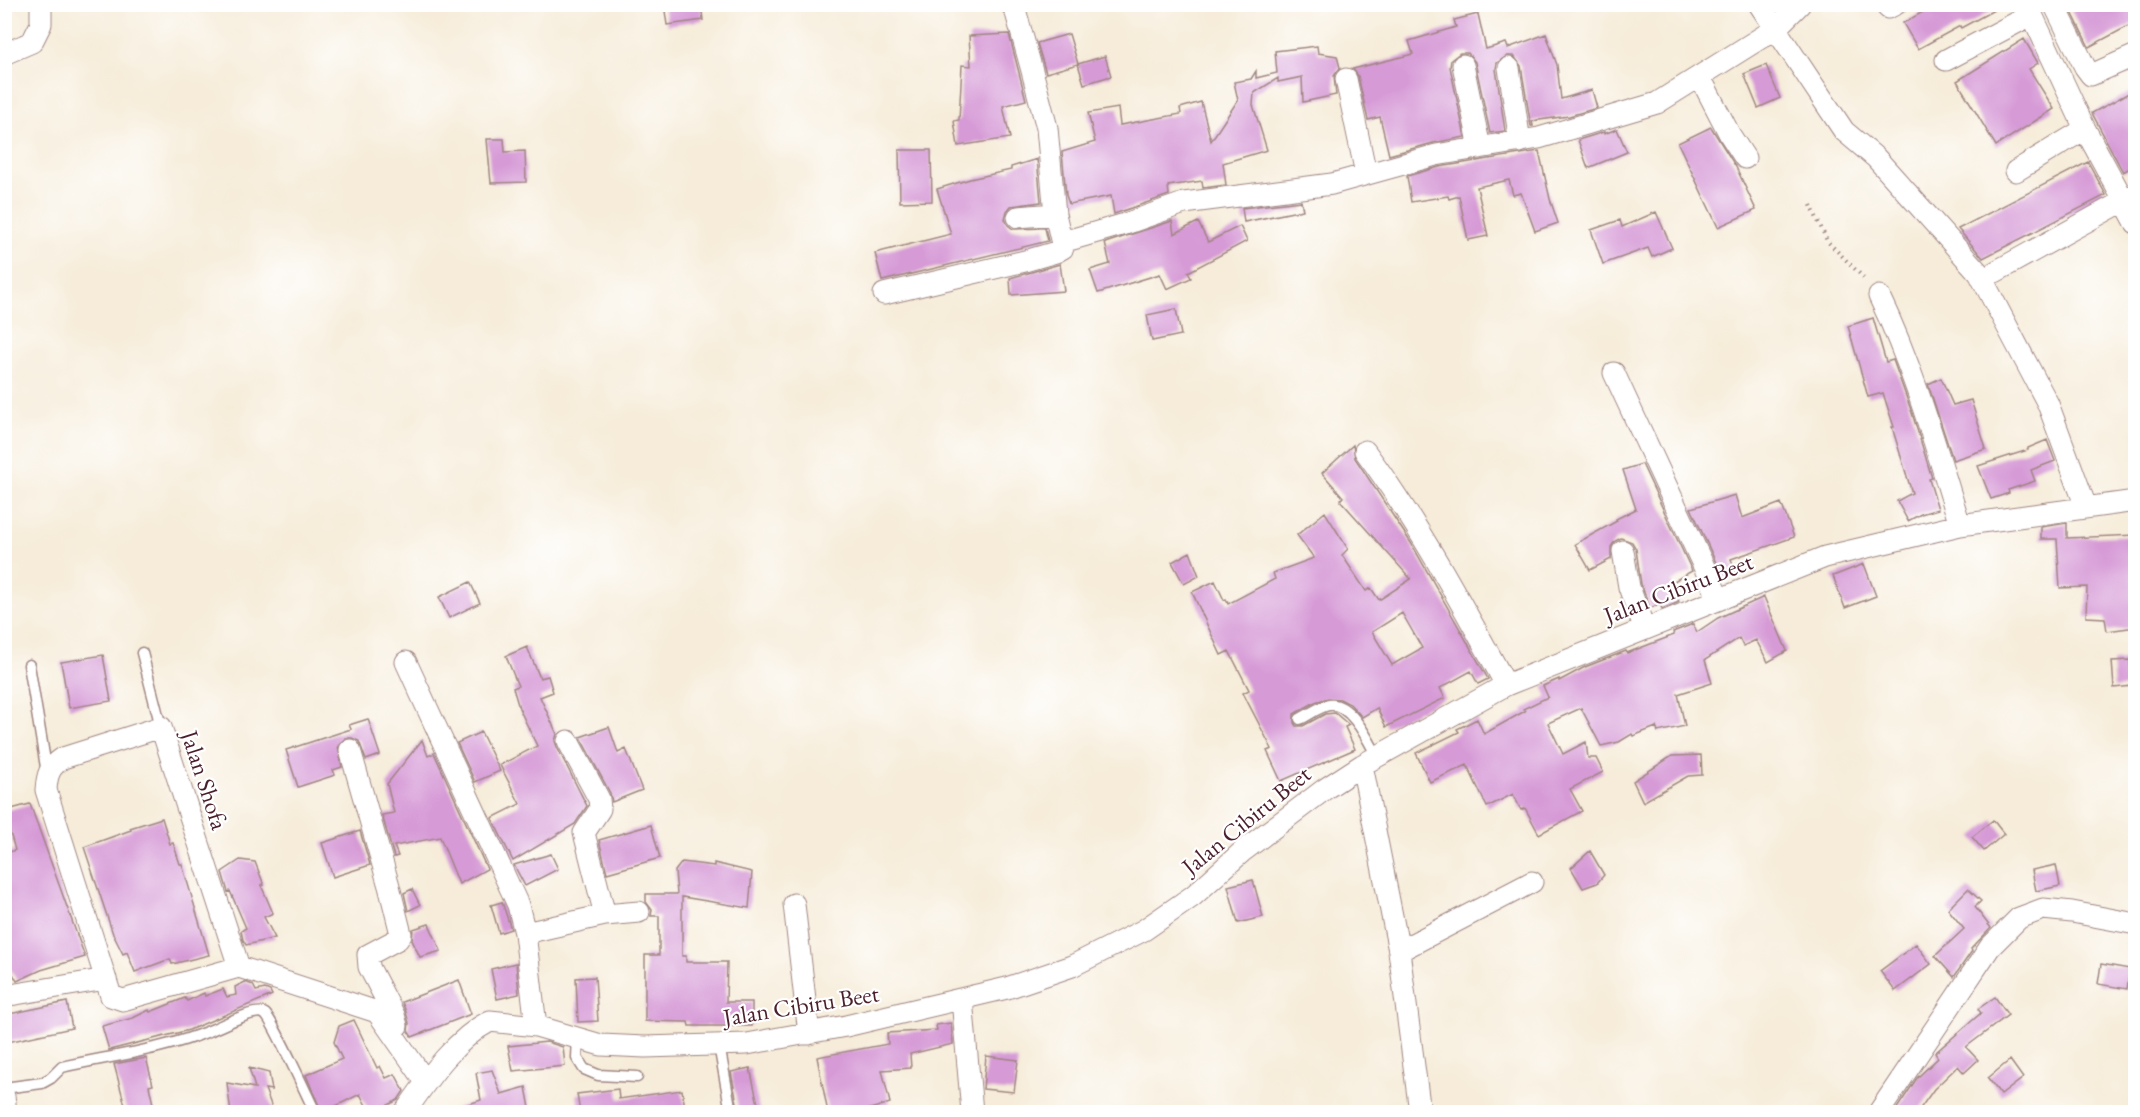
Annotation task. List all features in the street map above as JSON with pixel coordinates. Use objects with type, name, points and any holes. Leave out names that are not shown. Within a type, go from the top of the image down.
[{"type":"street","points":[[4,54],[32,42],[41,24],[41,4]]},
{"type":"street","points":[[884,294],[1056,252],[1063,248],[1056,214],[1047,128],[1016,13],[1011,4]]},
{"type":"street","points":[[1759,4],[1844,131],[1876,158],[1979,273],[2019,345],[2048,404],[2086,507]]},
{"type":"street","points":[[1061,240],[1073,239],[1125,224],[1184,203],[1332,184],[1436,155],[1551,135],[1657,103],[1775,29],[1800,4]]},
{"type":"street","points":[[1885,4],[1888,8],[1896,4]]},
{"type":"street","points":[[2054,4],[2085,68],[2091,75],[2136,55]]},
{"type":"street","points":[[1946,60],[2029,10],[2085,129],[2130,197],[2136,223]]},
{"type":"street","points":[[1463,65],[1480,148]]},
{"type":"street","points":[[1509,68],[1520,142]]},
{"type":"street","points":[[1700,77],[1745,159]]},
{"type":"street","points":[[1346,79],[1366,174]]},
{"type":"street","points":[[2016,171],[2085,129]]},
{"type":"street","points":[[1995,272],[2130,197]]},
{"type":"street","points":[[1018,217],[1056,214]]},
{"type":"street","points":[[1879,296],[1893,325],[1919,394],[1960,525]]},
{"type":"street","points":[[1614,373],[1719,599]]},
{"type":"street","points":[[1365,451],[1385,478],[1461,604],[1506,685]]},
{"type":"street","name":"Jalan Cibiru Beet","points":[[405,1113],[426,1082],[465,1037],[490,1021],[536,1026],[609,1045],[747,1044],[808,1034],[963,999],[1007,988],[1072,966],[1144,930],[1193,896],[1243,850],[1316,795],[1370,761],[1506,685],[1825,557],[1960,525],[2136,501]]},
{"type":"street","points":[[1623,551],[1629,587],[1644,628]]},
{"type":"street","points":[[406,662],[518,905],[525,933],[536,1026]]},
{"type":"street","name":"Jalan Shofa","points":[[47,773],[63,758],[161,727],[239,967]]},
{"type":"street","points":[[568,741],[599,799],[600,809],[584,833],[605,915]]},
{"type":"street","points":[[350,750],[401,934],[398,939],[367,958],[369,967],[394,1015],[398,1028],[396,1040]]},
{"type":"street","points":[[1370,761],[1399,951],[1420,1113]]},
{"type":"street","points":[[47,773],[45,790],[111,996],[123,1000],[239,967],[375,1010],[426,1082]]},
{"type":"street","points":[[1399,951],[1532,882]]},
{"type":"street","points":[[794,904],[808,1034]]},
{"type":"street","points":[[1879,1113],[1990,947],[2019,918],[2043,909],[2136,924]]},
{"type":"street","points":[[525,933],[605,915],[639,912]]},
{"type":"street","points":[[4,996],[58,985],[106,979]]},
{"type":"street","points":[[963,999],[972,1113]]},
{"type":"street","points":[[4,1095],[6,1113]]},
{"type":"lane","points":[[142,653],[161,727]]},
{"type":"lane","points":[[29,665],[47,773]]},
{"type":"lane","points":[[1300,719],[1327,705],[1338,705],[1347,711],[1359,726],[1370,761]]},
{"type":"lane","points":[[4,1088],[42,1083],[62,1067],[172,1043],[253,1013],[263,1013],[276,1034],[315,1113]]},
{"type":"lane","points":[[578,1037],[578,1058],[584,1070],[598,1075],[637,1077]]},
{"type":"lane","points":[[719,1045],[730,1113]]},
{"type":"path","points":[[1810,205],[1827,241],[1879,296]]},
{"type":"building","points":[[664,4],[701,4],[703,20],[667,25]]},
{"type":"building","points":[[1937,4],[2005,4],[1918,49],[1903,23]]},
{"type":"building","points":[[2068,4],[2132,4],[2136,11],[2136,22],[2089,47]]},
{"type":"building","points":[[1478,14],[1486,49],[1506,43],[1508,48],[1546,34],[1557,65],[1561,99],[1592,90],[1597,108],[1569,116],[1532,121],[1533,126],[1531,126],[1521,66],[1514,56],[1507,56],[1497,63],[1496,69],[1505,131],[1490,133],[1475,62],[1468,53],[1460,53],[1451,60],[1450,67],[1465,137],[1389,155],[1380,117],[1368,120],[1358,76],[1353,69],[1413,54],[1409,41],[1456,27],[1454,20]]},
{"type":"building","points":[[1009,34],[1026,100],[1003,106],[1010,138],[958,146],[954,121],[959,120],[962,65],[971,66],[969,36]]},
{"type":"building","points":[[1069,34],[1078,64],[1046,73],[1037,43]]},
{"type":"building","points":[[2024,39],[2038,63],[2029,69],[2054,109],[1996,146],[1957,81]]},
{"type":"building","points":[[1317,46],[1318,53],[1337,56],[1340,68],[1334,76],[1336,95],[1303,102],[1302,77],[1278,82],[1278,78],[1254,93],[1253,105],[1267,150],[1223,163],[1226,185],[1203,188],[1202,181],[1168,186],[1169,195],[1114,214],[1111,196],[1069,204],[1062,152],[1095,142],[1088,113],[1118,108],[1120,125],[1181,114],[1180,108],[1201,102],[1211,141],[1238,100],[1234,82],[1251,79],[1256,71],[1256,78],[1277,73],[1275,51]]},
{"type":"building","points":[[1105,56],[1111,76],[1084,84],[1078,64]]},
{"type":"building","points":[[1766,65],[1780,98],[1758,108],[1744,74]]},
{"type":"building","points":[[2136,89],[2136,165],[2123,172],[2092,113]]},
{"type":"building","points":[[1711,127],[1736,167],[1756,210],[1718,227],[1678,143]]},
{"type":"building","points":[[1617,129],[1627,152],[1588,168],[1578,140]]},
{"type":"building","points":[[487,139],[504,139],[505,152],[525,151],[526,182],[491,183]]},
{"type":"building","points":[[899,150],[931,150],[932,201],[900,202]]},
{"type":"building","points":[[1539,151],[1558,223],[1535,231],[1521,193],[1513,195],[1509,180],[1477,187],[1488,236],[1468,240],[1459,196],[1411,202],[1407,176],[1439,167]]},
{"type":"building","points":[[1037,159],[1041,202],[1011,206],[1005,219],[1013,229],[1045,228],[1048,241],[882,281],[875,253],[951,234],[937,189],[1011,170],[1011,167]]},
{"type":"building","points":[[2088,162],[2106,195],[1983,258],[1958,229]]},
{"type":"building","points":[[1301,201],[1303,210],[1244,222],[1242,208]]},
{"type":"building","points":[[1656,212],[1672,248],[1652,257],[1648,248],[1603,264],[1591,230],[1620,220],[1622,227]]},
{"type":"building","points":[[1172,221],[1174,234],[1198,222],[1208,242],[1240,226],[1247,241],[1188,272],[1191,278],[1167,289],[1160,274],[1098,293],[1090,270],[1110,264],[1105,243]]},
{"type":"building","points":[[1060,264],[1064,291],[1011,295],[1010,278]]},
{"type":"building","points":[[1176,309],[1181,335],[1152,341],[1147,315]]},
{"type":"building","points":[[1873,318],[1886,362],[1893,360],[1912,413],[1932,478],[1929,479],[1938,509],[1908,521],[1897,501],[1912,493],[1892,427],[1894,427],[1883,393],[1868,397],[1848,326]]},
{"type":"building","points":[[1941,378],[1953,405],[1971,400],[1986,449],[1953,460],[1928,384]]},
{"type":"building","points":[[2047,440],[2055,461],[2031,470],[2035,481],[2008,490],[2009,493],[1991,499],[1978,466],[2028,450]]},
{"type":"building","points":[[1353,445],[1355,458],[1411,543],[1488,679],[1478,684],[1471,671],[1440,688],[1445,698],[1386,727],[1377,708],[1362,717],[1350,704],[1340,699],[1328,698],[1315,702],[1294,714],[1296,726],[1303,726],[1325,714],[1335,713],[1349,725],[1345,727],[1355,749],[1281,781],[1267,751],[1272,749],[1243,693],[1249,690],[1229,651],[1221,655],[1192,592],[1215,581],[1228,604],[1275,579],[1273,573],[1314,558],[1297,535],[1325,512],[1348,549],[1342,555],[1366,591],[1371,588],[1379,600],[1411,579],[1340,500],[1343,497],[1322,473]],"holes":[[[1402,613],[1422,648],[1392,665],[1372,632]]]},
{"type":"building","points":[[1642,464],[1692,571],[1672,582],[1679,602],[1662,609],[1660,604],[1650,608],[1641,584],[1636,549],[1632,542],[1621,538],[1615,541],[1611,547],[1611,559],[1590,570],[1575,544],[1636,509],[1623,470]]},
{"type":"building","points":[[1735,495],[1742,518],[1781,503],[1794,537],[1731,559],[1736,572],[1723,578],[1691,508]]},
{"type":"building","points":[[2067,523],[2067,538],[2136,535],[2136,627],[2107,631],[2105,618],[2086,617],[2087,587],[2060,588],[2057,539],[2041,539],[2041,527]]},
{"type":"building","points":[[1190,552],[1199,576],[1184,584],[1172,562]]},
{"type":"building","points":[[1864,564],[1876,596],[1845,608],[1833,576]]},
{"type":"building","points":[[470,582],[480,603],[449,618],[439,597]]},
{"type":"building","points":[[1764,597],[1787,651],[1768,662],[1756,640],[1743,646],[1739,638],[1705,660],[1712,683],[1678,694],[1685,726],[1658,732],[1656,727],[1633,736],[1632,734],[1619,742],[1601,746],[1581,708],[1548,723],[1563,754],[1586,742],[1588,758],[1596,758],[1603,772],[1570,789],[1582,811],[1539,834],[1525,808],[1521,810],[1513,794],[1487,807],[1467,765],[1430,782],[1416,753],[1459,732],[1457,729],[1477,719],[1484,734],[1525,711],[1523,709],[1548,697],[1543,686],[1626,651],[1627,653],[1674,635],[1673,632],[1693,624],[1697,632],[1718,618]]},
{"type":"building","points":[[527,647],[540,678],[548,676],[553,692],[540,697],[557,734],[555,741],[557,747],[587,806],[575,824],[513,861],[492,818],[520,804],[500,765],[537,746],[519,708],[513,688],[518,686],[506,656]]},
{"type":"building","points":[[103,655],[111,701],[69,708],[61,662]]},
{"type":"building","points":[[2130,660],[2132,686],[2114,688],[2112,661]]},
{"type":"building","points":[[368,719],[380,755],[366,760],[359,741],[346,738],[338,746],[342,767],[333,770],[335,775],[298,787],[286,750],[351,729],[349,725]]},
{"type":"building","points":[[609,727],[618,753],[626,749],[642,790],[612,802],[610,793],[580,737]]},
{"type":"building","points":[[481,732],[500,771],[475,782],[457,743]]},
{"type":"building","points":[[422,740],[428,756],[434,753],[487,869],[459,884],[440,837],[394,846],[398,856],[394,857],[382,815],[394,813],[387,784]]},
{"type":"building","points":[[1701,755],[1702,775],[1688,776],[1643,802],[1633,781],[1672,756]]},
{"type":"building","points":[[30,804],[85,957],[41,970],[17,981],[4,958],[4,854],[15,850],[4,811]]},
{"type":"building","points":[[162,818],[170,844],[173,843],[180,864],[182,864],[209,955],[172,964],[170,959],[135,972],[127,952],[123,954],[113,934],[84,847]]},
{"type":"building","points":[[1993,820],[2004,834],[1984,851],[1972,837]]},
{"type":"building","points":[[651,825],[660,858],[607,873],[599,840]]},
{"type":"building","points":[[360,831],[370,865],[333,877],[322,843]]},
{"type":"building","points":[[1590,851],[1604,875],[1597,883],[1583,888],[1571,868]]},
{"type":"building","points":[[551,854],[558,869],[525,886],[514,865]]},
{"type":"building","points":[[240,860],[255,862],[264,885],[261,885],[273,913],[264,917],[275,938],[246,945],[243,940],[241,931],[246,928],[230,891],[228,892],[222,872]]},
{"type":"building","points":[[682,862],[714,866],[714,863],[752,872],[749,908],[682,897],[682,956],[686,956],[686,962],[727,962],[726,1002],[752,1002],[752,1026],[689,1026],[688,1022],[645,1021],[645,955],[659,955],[659,916],[651,916],[652,910],[646,902],[646,894],[677,894],[675,871]]},
{"type":"building","points":[[2056,865],[2060,886],[2036,891],[2032,870]]},
{"type":"building","points":[[1253,880],[1263,917],[1238,923],[1228,886]]},
{"type":"building","points":[[412,889],[420,905],[408,911],[404,893]]},
{"type":"building","points":[[1968,889],[1981,901],[1975,907],[1991,928],[1971,949],[1972,951],[1954,977],[1935,956],[1964,929],[1948,909]]},
{"type":"building","points":[[502,902],[511,929],[499,933],[491,905]]},
{"type":"building","points":[[429,924],[441,951],[420,957],[412,940],[413,929]]},
{"type":"building","points":[[1916,944],[1931,964],[1895,991],[1880,971]]},
{"type":"building","points":[[516,963],[519,994],[497,999],[491,969]]},
{"type":"building","points":[[2101,964],[2130,969],[2127,989],[2098,984]]},
{"type":"building","points":[[595,977],[598,1021],[578,1022],[576,978]]},
{"type":"building","points":[[459,980],[471,1014],[412,1037],[408,1031],[409,1023],[402,1002]]},
{"type":"building","points":[[245,982],[253,985],[256,991],[265,989],[272,995],[189,1030],[109,1050],[102,1026],[133,1018],[185,998],[187,1001],[204,993],[205,996],[223,989],[227,997],[236,995],[235,987]]},
{"type":"building","points":[[1995,997],[2008,1015],[1966,1047],[1978,1060],[1964,1073],[1958,1066],[1934,1089],[1917,1113],[1894,1113],[1917,1078],[1938,1058],[1935,1053],[1981,1013],[1978,1009]]},
{"type":"building","points":[[67,1002],[72,1028],[8,1042],[4,1034],[4,1015]]},
{"type":"building","points":[[354,1020],[377,1068],[380,1066],[386,1078],[395,1074],[404,1091],[398,1100],[373,1113],[370,1113],[360,1094],[322,1113],[306,1075],[342,1059],[334,1042],[339,1026]]},
{"type":"building","points":[[951,1023],[953,1044],[910,1054],[911,1068],[882,1070],[890,1103],[857,1113],[828,1113],[817,1057],[888,1044],[887,1033],[937,1030],[936,1025]]},
{"type":"building","points":[[547,1042],[563,1047],[565,1066],[513,1071],[508,1046]]},
{"type":"building","points":[[986,1056],[1018,1060],[1014,1092],[983,1089]]},
{"type":"building","points":[[146,1058],[153,1085],[149,1086],[155,1113],[127,1113],[114,1064]]},
{"type":"building","points":[[2010,1060],[2023,1078],[2001,1095],[1988,1078]]},
{"type":"building","points":[[249,1068],[269,1073],[272,1090],[265,1089],[274,1113],[231,1113],[227,1083],[255,1088]]},
{"type":"building","points":[[750,1068],[760,1113],[739,1113],[731,1072]]},
{"type":"building","points":[[492,1070],[501,1094],[526,1087],[531,1113],[456,1113],[456,1108],[481,1100],[476,1073]]},
{"type":"building","points":[[618,1089],[619,1099],[682,1090],[686,1113],[580,1113],[577,1094]]}]
